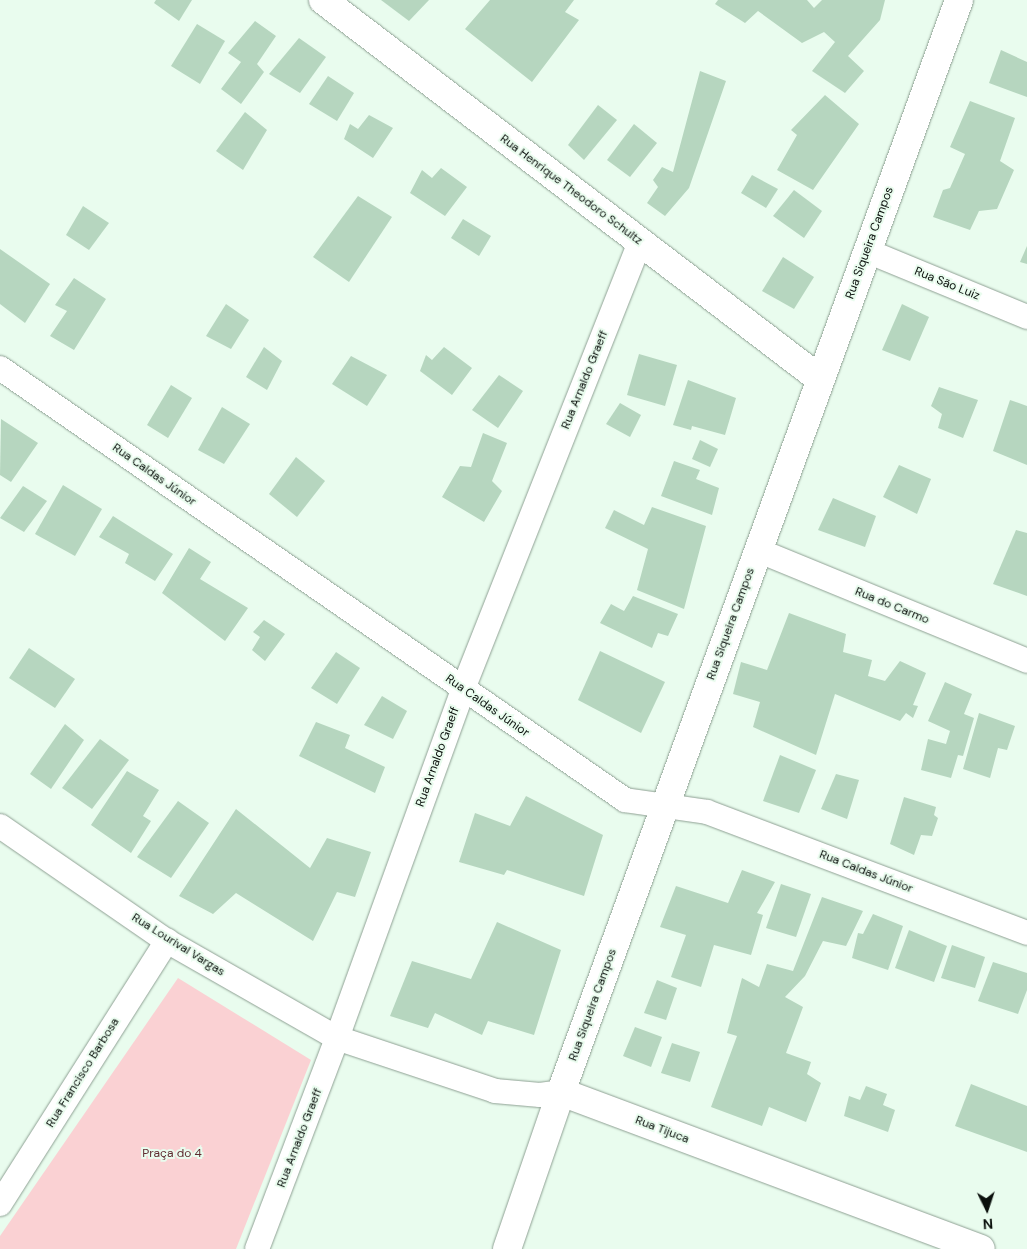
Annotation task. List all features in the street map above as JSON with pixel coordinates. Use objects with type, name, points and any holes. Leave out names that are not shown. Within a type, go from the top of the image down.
[{"type":"main road","name":"Rua Henrique Theodoro Schultz","points":[[323,0],[820,379]]},
{"type":"main road","name":"Rua Siqueira Campos","points":[[507,1249],[561,1092],[959,0]]},
{"type":"main road","name":"Rua Tijuca","points":[[561,1092],[981,1249]]},
{"type":"street","name":"Rua Arnaldo Graeff","points":[[257,1249],[337,1038],[462,689],[640,242]]},
{"type":"street","name":"Rua São Luiz","points":[[867,251],[1027,317]]},
{"type":"street","name":"Rua Caldas Júnior","points":[[0,368],[625,800],[707,812],[1027,933]]},
{"type":"street","name":"Rua do Carmo","points":[[758,550],[1027,661]]},
{"type":"street","name":"Rua Lourival Vargas","points":[[0,826],[167,941],[337,1038]]},
{"type":"street","name":"Rua Francisco Barbosa","points":[[0,1204],[167,941]]},
{"type":"street","name":"Rua Tijuca","points":[[337,1038],[496,1091],[540,1095],[561,1092]]},
{"type":"green space","name":"Praça do 4","points":[[178,978],[311,1060],[236,1249],[0,1249],[0,1236]]},
{"type":"building","points":[[156,0],[192,0],[179,21],[154,3]]},
{"type":"building","points":[[381,0],[429,0],[409,21]]},
{"type":"building","points":[[490,0],[574,0],[565,12],[579,20],[532,82],[465,29]]},
{"type":"building","points":[[718,0],[807,0],[814,8],[822,0],[885,0],[880,20],[848,56],[864,71],[845,93],[812,71],[835,42],[824,32],[802,43],[758,11],[745,23],[715,4]]},
{"type":"building","points":[[255,21],[276,36],[257,64],[264,72],[241,104],[221,89],[241,62],[228,53]]},
{"type":"building","points":[[197,24],[225,41],[200,84],[171,66]]},
{"type":"building","points":[[299,38],[326,57],[300,93],[269,74]]},
{"type":"building","points":[[1001,50],[1027,62],[1027,97],[989,83]]},
{"type":"building","points":[[700,71],[726,81],[689,188],[665,216],[647,203],[658,187],[653,180],[662,167],[673,172]]},
{"type":"building","points":[[328,76],[354,93],[337,121],[309,104]]},
{"type":"building","points":[[825,95],[859,124],[813,190],[777,170],[797,135],[791,130]]},
{"type":"building","points":[[970,101],[1015,118],[1000,161],[1014,170],[997,209],[979,211],[970,230],[933,217],[943,190],[950,188],[965,154],[950,147]]},
{"type":"building","points":[[598,105],[617,120],[584,160],[568,145]]},
{"type":"building","points":[[245,112],[267,130],[243,170],[216,151]]},
{"type":"building","points":[[369,115],[393,128],[373,158],[344,139],[350,124],[358,129]]},
{"type":"building","points":[[634,124],[657,143],[630,177],[607,160]]},
{"type":"building","points":[[441,168],[467,187],[445,216],[410,193],[422,170],[432,178]]},
{"type":"building","points":[[752,175],[778,189],[766,208],[741,193]]},
{"type":"building","points":[[794,190],[822,211],[804,238],[773,216]]},
{"type":"building","points":[[358,196],[392,217],[349,282],[313,257]]},
{"type":"building","points":[[83,206],[109,223],[89,250],[66,235]]},
{"type":"building","points":[[463,219],[491,236],[479,256],[451,238]]},
{"type":"building","points":[[1027,246],[1027,264],[1020,262]]},
{"type":"building","points":[[0,249],[50,284],[25,323],[0,304]]},
{"type":"building","points":[[783,257],[814,277],[794,309],[762,291]]},
{"type":"building","points":[[74,278],[106,299],[74,350],[50,336],[67,311],[55,305]]},
{"type":"building","points":[[226,304],[249,320],[231,349],[206,336]]},
{"type":"building","points":[[902,304],[929,317],[910,361],[882,350]]},
{"type":"building","points":[[264,347],[282,361],[267,390],[246,377]]},
{"type":"building","points":[[444,347],[472,368],[452,395],[420,371],[426,355],[432,360]]},
{"type":"building","points":[[639,354],[677,365],[665,406],[627,395]]},
{"type":"building","points":[[351,356],[387,375],[367,406],[332,384]]},
{"type":"building","points":[[499,375],[523,391],[498,428],[472,410]]},
{"type":"building","points":[[688,380],[736,398],[725,435],[692,426],[691,430],[673,425]]},
{"type":"building","points":[[171,385],[192,398],[168,438],[147,425]]},
{"type":"building","points":[[939,387],[978,400],[963,438],[938,428],[942,414],[931,406]]},
{"type":"building","points":[[1010,400],[1027,406],[1027,465],[993,451]]},
{"type":"building","points":[[620,403],[641,415],[630,437],[606,424]]},
{"type":"building","points":[[222,407],[250,424],[224,464],[198,450]]},
{"type":"building","points":[[1,419],[38,443],[11,482],[0,475]]},
{"type":"building","points":[[483,433],[507,443],[492,481],[502,491],[484,522],[442,497],[460,466],[471,467]]},
{"type":"building","points":[[700,440],[718,449],[710,467],[692,459]]},
{"type":"building","points":[[296,457],[325,481],[297,517],[269,494]]},
{"type":"building","points":[[674,461],[700,470],[696,479],[719,488],[712,515],[661,496]]},
{"type":"building","points":[[899,465],[931,479],[917,514],[883,497]]},
{"type":"building","points":[[63,485],[102,509],[75,556],[35,534]]},
{"type":"building","points":[[23,486],[47,501],[24,532],[0,518]]},
{"type":"building","points":[[833,498],[876,516],[865,547],[818,530]]},
{"type":"building","points":[[652,507],[706,526],[684,609],[637,590],[648,549],[605,528],[614,510],[644,525]]},
{"type":"building","points":[[113,516],[173,554],[155,581],[125,563],[129,554],[99,537]]},
{"type":"building","points":[[1016,530],[1027,533],[1027,596],[993,584]]},
{"type":"building","points":[[189,548],[211,562],[200,579],[248,608],[225,641],[162,593]]},
{"type":"building","points":[[633,596],[678,614],[668,636],[658,633],[652,648],[600,623],[611,604],[624,611]]},
{"type":"building","points":[[789,613],[846,634],[843,652],[872,660],[868,676],[885,681],[900,661],[926,673],[913,705],[918,706],[913,718],[906,713],[900,721],[835,694],[816,755],[753,727],[760,702],[733,694],[741,662],[767,670]]},
{"type":"building","points":[[264,620],[285,634],[265,661],[252,650],[260,637],[253,632]]},
{"type":"building","points":[[29,648],[75,679],[55,708],[9,678]]},
{"type":"building","points":[[600,651],[665,682],[641,733],[578,700]]},
{"type":"building","points":[[336,652],[360,668],[337,704],[311,688]]},
{"type":"building","points":[[945,682],[972,694],[964,714],[974,718],[963,756],[958,755],[951,778],[921,770],[928,739],[946,744],[950,731],[928,721]]},
{"type":"building","points":[[382,696],[407,711],[393,739],[364,725]]},
{"type":"building","points":[[979,713],[1015,726],[1007,750],[998,748],[990,778],[963,769]]},
{"type":"building","points":[[316,722],[350,735],[345,748],[385,767],[375,793],[299,756]]},
{"type":"building","points":[[65,724],[84,740],[51,789],[30,774]]},
{"type":"building","points":[[100,739],[129,760],[92,809],[62,788]]},
{"type":"building","points":[[780,755],[816,770],[799,813],[763,801]]},
{"type":"building","points":[[127,771],[159,790],[143,816],[151,821],[131,853],[91,825]]},
{"type":"building","points":[[836,774],[859,780],[847,819],[821,809]]},
{"type":"building","points":[[526,796],[603,835],[584,896],[507,870],[504,875],[459,862],[475,813],[510,826]]},
{"type":"building","points":[[904,797],[936,807],[934,815],[938,818],[932,836],[921,835],[914,855],[890,844]]},
{"type":"building","points":[[178,801],[209,823],[171,878],[137,857]]},
{"type":"building","points":[[236,809],[310,868],[327,838],[371,852],[355,897],[337,892],[313,941],[236,893],[213,914],[179,896]]},
{"type":"building","points":[[742,870],[775,882],[757,913],[763,915],[751,955],[714,945],[701,987],[671,977],[686,935],[660,927],[676,886],[728,903]]},
{"type":"building","points":[[781,884],[811,894],[796,937],[766,928]]},
{"type":"building","points":[[822,897],[863,911],[846,946],[823,941],[805,976],[785,997],[803,1007],[786,1053],[811,1062],[807,1074],[821,1083],[806,1122],[769,1107],[762,1126],[711,1107],[737,1036],[727,1033],[742,978],[759,987],[767,964],[793,971]]},
{"type":"building","points":[[873,914],[903,926],[888,970],[852,958],[858,933],[863,934]]},
{"type":"building","points":[[497,922],[561,950],[534,1035],[488,1021],[482,1035],[435,1013],[428,1028],[390,1016],[412,961],[471,979]]},
{"type":"building","points":[[909,930],[947,946],[934,982],[895,968]]},
{"type":"building","points":[[952,945],[985,957],[975,988],[941,978]]},
{"type":"building","points":[[993,962],[1027,973],[1027,990],[1018,1014],[978,1001]]},
{"type":"building","points":[[657,980],[677,988],[666,1020],[644,1013]]},
{"type":"building","points":[[635,1027],[662,1037],[651,1067],[623,1056]]},
{"type":"building","points":[[672,1043],[700,1052],[690,1082],[661,1073]]},
{"type":"building","points":[[971,1084],[1027,1106],[1027,1152],[955,1126]]},
{"type":"building","points":[[866,1086],[887,1094],[883,1105],[895,1110],[888,1132],[844,1116],[849,1096],[860,1100]]}]
